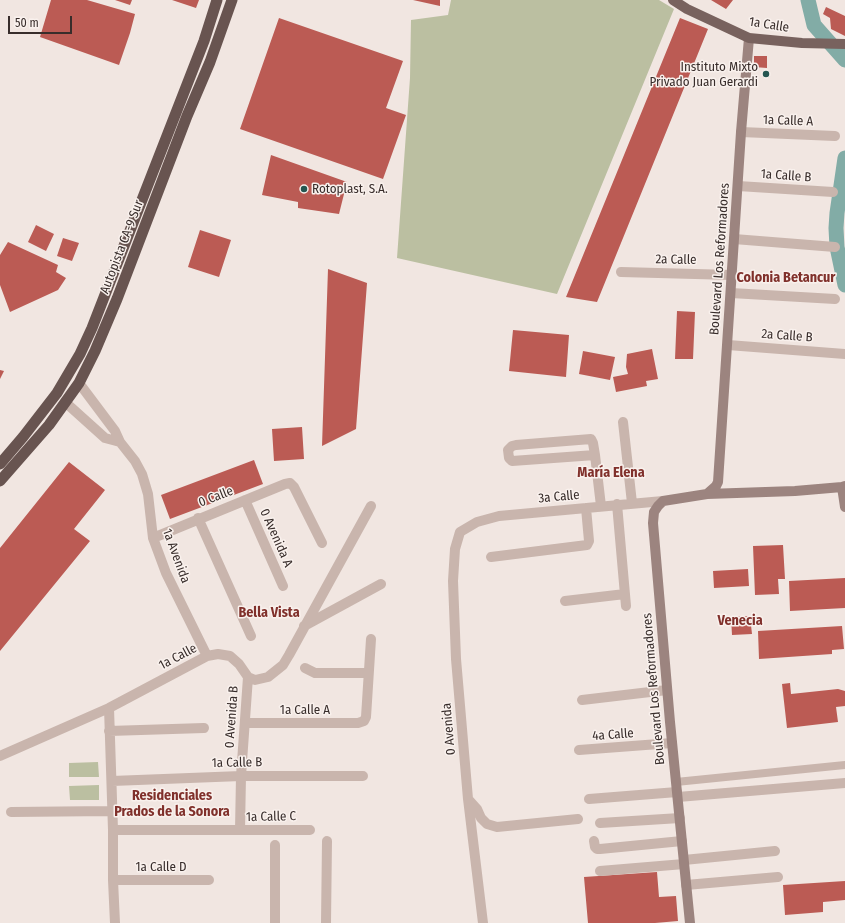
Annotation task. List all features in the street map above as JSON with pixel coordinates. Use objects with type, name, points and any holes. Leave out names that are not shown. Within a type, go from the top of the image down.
[{"type":"highway","name":"Autopista CA-9 Sur","points":[[0,464],[23,438],[57,393],[80,354],[92,328],[204,41],[217,0]]},
{"type":"highway","name":"Autopista CA-9 Sur","points":[[0,481],[49,425],[79,383],[95,351],[118,299],[232,0]]},
{"type":"main road","name":"1a Calle","points":[[673,0],[687,9],[749,38],[802,43],[840,44]]},
{"type":"main road","name":"Boulevard Los Reformadores","points":[[718,482],[741,132],[749,38]]},
{"type":"main road","points":[[707,494],[716,486],[718,482],[728,493]]},
{"type":"main road","points":[[663,501],[707,494],[794,491],[844,486],[845,507]]},
{"type":"main road","name":"Boulevard Los Reformadores","points":[[663,501],[654,512],[653,524],[667,690],[690,923]]},
{"type":"street","name":"1a Calle A","points":[[741,132],[835,136]]},
{"type":"street","name":"1a Calle B","points":[[738,186],[833,192]]},
{"type":"street","points":[[734,239],[835,247]]},
{"type":"street","name":"2a Calle","points":[[621,272],[732,275]]},
{"type":"street","points":[[730,293],[835,299]]},
{"type":"street","name":"2a Calle B","points":[[728,345],[845,354]]},
{"type":"street","name":"1a Avenida","points":[[79,383],[115,431],[120,442],[135,461],[142,474],[148,494],[153,538],[166,572],[207,656]]},
{"type":"street","points":[[65,402],[105,438],[120,442]]},
{"type":"street","points":[[624,422],[632,503]]},
{"type":"street","points":[[595,455],[512,462],[509,458],[508,450],[512,446],[516,445],[591,439],[595,455],[602,506]]},
{"type":"street","name":"0 Calle","points":[[153,538],[198,518],[290,483],[294,487],[322,543]]},
{"type":"street","name":"0 Avenida A","points":[[245,500],[283,586]]},
{"type":"street","name":"3a Calle","points":[[460,532],[477,522],[499,516],[617,504],[663,501]]},
{"type":"street","points":[[617,504],[626,606]]},
{"type":"street","points":[[248,677],[255,680],[268,677],[283,665],[371,506]]},
{"type":"street","points":[[491,557],[587,545],[589,541],[586,508]]},
{"type":"street","points":[[198,518],[251,636]]},
{"type":"street","name":"0 Avenida","points":[[460,532],[455,549],[453,589],[456,659],[468,799],[483,923]]},
{"type":"street","points":[[304,626],[381,584]]},
{"type":"street","points":[[565,601],[625,594]]},
{"type":"street","points":[[305,668],[315,673],[368,673],[371,639]]},
{"type":"street","name":"1a Calle","points":[[0,756],[109,708],[207,656],[218,654],[230,656],[239,664],[248,677]]},
{"type":"street","name":"1a Calle A","points":[[246,722],[364,721],[366,717],[368,673]]},
{"type":"street","name":"0 Avenida B","points":[[240,830],[241,776],[248,677]]},
{"type":"street","points":[[582,700],[667,690]]},
{"type":"street","points":[[109,708],[115,923]]},
{"type":"street","points":[[109,731],[204,728]]},
{"type":"street","name":"4a Calle","points":[[579,750],[672,743]]},
{"type":"street","points":[[589,799],[677,790],[845,765]]},
{"type":"street","name":"1a Calle B","points":[[112,781],[241,776],[364,776]]},
{"type":"street","points":[[677,790],[845,783]]},
{"type":"street","points":[[468,799],[487,824],[497,828],[578,819]]},
{"type":"street","points":[[11,812],[112,811]]},
{"type":"street","points":[[600,823],[680,818]]},
{"type":"street","name":"1a Calle C","points":[[113,830],[310,830]]},
{"type":"street","points":[[594,841],[595,847],[600,849],[682,840]]},
{"type":"street","points":[[326,923],[327,841]]},
{"type":"street","points":[[275,844],[275,923]]},
{"type":"street","points":[[600,871],[775,851]]},
{"type":"street","points":[[686,885],[778,877]]},
{"type":"street","name":"1a Calle D","points":[[113,880],[209,880]]},
{"type":"green space","points":[[451,0],[659,0],[674,9],[557,294],[397,258],[410,78],[411,20],[448,15]]},
{"type":"green space","points":[[98,762],[99,777],[69,777],[69,763]]},
{"type":"green space","points":[[99,785],[99,800],[70,800],[69,786]]},
{"type":"building","points":[[51,0],[87,0],[135,14],[119,65],[40,37]]},
{"type":"building","points":[[115,0],[132,0],[130,5]]},
{"type":"building","points":[[172,0],[199,0],[196,8]]},
{"type":"building","points":[[413,0],[440,0],[440,6]]},
{"type":"building","points":[[711,0],[733,0],[726,9]]},
{"type":"building","points":[[826,7],[845,16],[845,36],[831,29],[830,18],[823,14]]},
{"type":"building","points":[[279,18],[403,61],[386,108],[406,115],[383,179],[240,129]]},
{"type":"building","points":[[680,18],[708,29],[597,302],[566,297]]},
{"type":"building","points":[[754,56],[767,56],[767,68],[754,67]]},
{"type":"building","name":"Rotoplast, S.A.","points":[[271,155],[347,182],[339,214],[298,208],[298,202],[262,195]]},
{"type":"building","points":[[36,225],[54,234],[46,251],[28,242]]},
{"type":"building","points":[[200,230],[231,240],[219,277],[188,267]]},
{"type":"building","points":[[63,238],[79,243],[72,261],[57,256]]},
{"type":"building","points":[[8,242],[58,265],[56,272],[66,278],[58,290],[10,312],[0,285],[0,255]]},
{"type":"building","points":[[328,269],[367,283],[356,429],[322,446]]},
{"type":"building","points":[[677,311],[695,312],[693,359],[675,359]]},
{"type":"building","points":[[513,330],[569,335],[566,377],[509,371]]},
{"type":"building","points":[[652,349],[658,379],[646,381],[647,386],[616,392],[613,377],[628,374],[626,367],[627,354]]},
{"type":"building","points":[[583,351],[615,357],[610,380],[579,374]]},
{"type":"building","points":[[0,370],[4,371],[0,379]]},
{"type":"building","points":[[302,427],[304,459],[274,461],[272,429]]},
{"type":"building","points":[[254,460],[263,484],[170,519],[161,495]]},
{"type":"building","points":[[69,462],[105,490],[74,529],[90,541],[0,651],[0,548]]},
{"type":"building","points":[[783,545],[785,579],[778,579],[779,594],[755,595],[753,546]]},
{"type":"building","points":[[748,569],[749,586],[714,588],[713,571]]},
{"type":"building","points":[[845,578],[845,608],[790,611],[789,581]]},
{"type":"building","points":[[750,616],[752,634],[732,635],[731,617]]},
{"type":"building","points":[[842,626],[844,649],[832,650],[832,654],[759,659],[758,631]]},
{"type":"building","points":[[790,683],[791,694],[838,689],[845,691],[845,706],[836,707],[838,722],[787,728],[782,684]]},
{"type":"building","points":[[657,872],[659,897],[676,896],[678,921],[655,923],[588,923],[584,877]]},
{"type":"building","points":[[845,881],[845,900],[823,902],[823,912],[785,915],[783,885]]},
{"type":"waterway","points":[[808,0],[814,25],[845,60]]},
{"type":"waterway","points":[[845,158],[836,228],[837,247],[845,285]]},
{"type":"place","name":"Instituto Mixto Privado Juan Gerardi","points":[[766,74]]},
{"type":"place","name":"Rotoplast, S.A.","points":[[304,189]]},
{"type":"district","name":"Colonia Betancur","points":[[786,278]]},
{"type":"district","name":"María Elena","points":[[611,473]]},
{"type":"district","name":"Bella Vista","points":[[269,613]]},
{"type":"district","name":"Venecia","points":[[740,621]]},
{"type":"district","name":"Residenciales Prados de la Sonora","points":[[172,804]]}]
